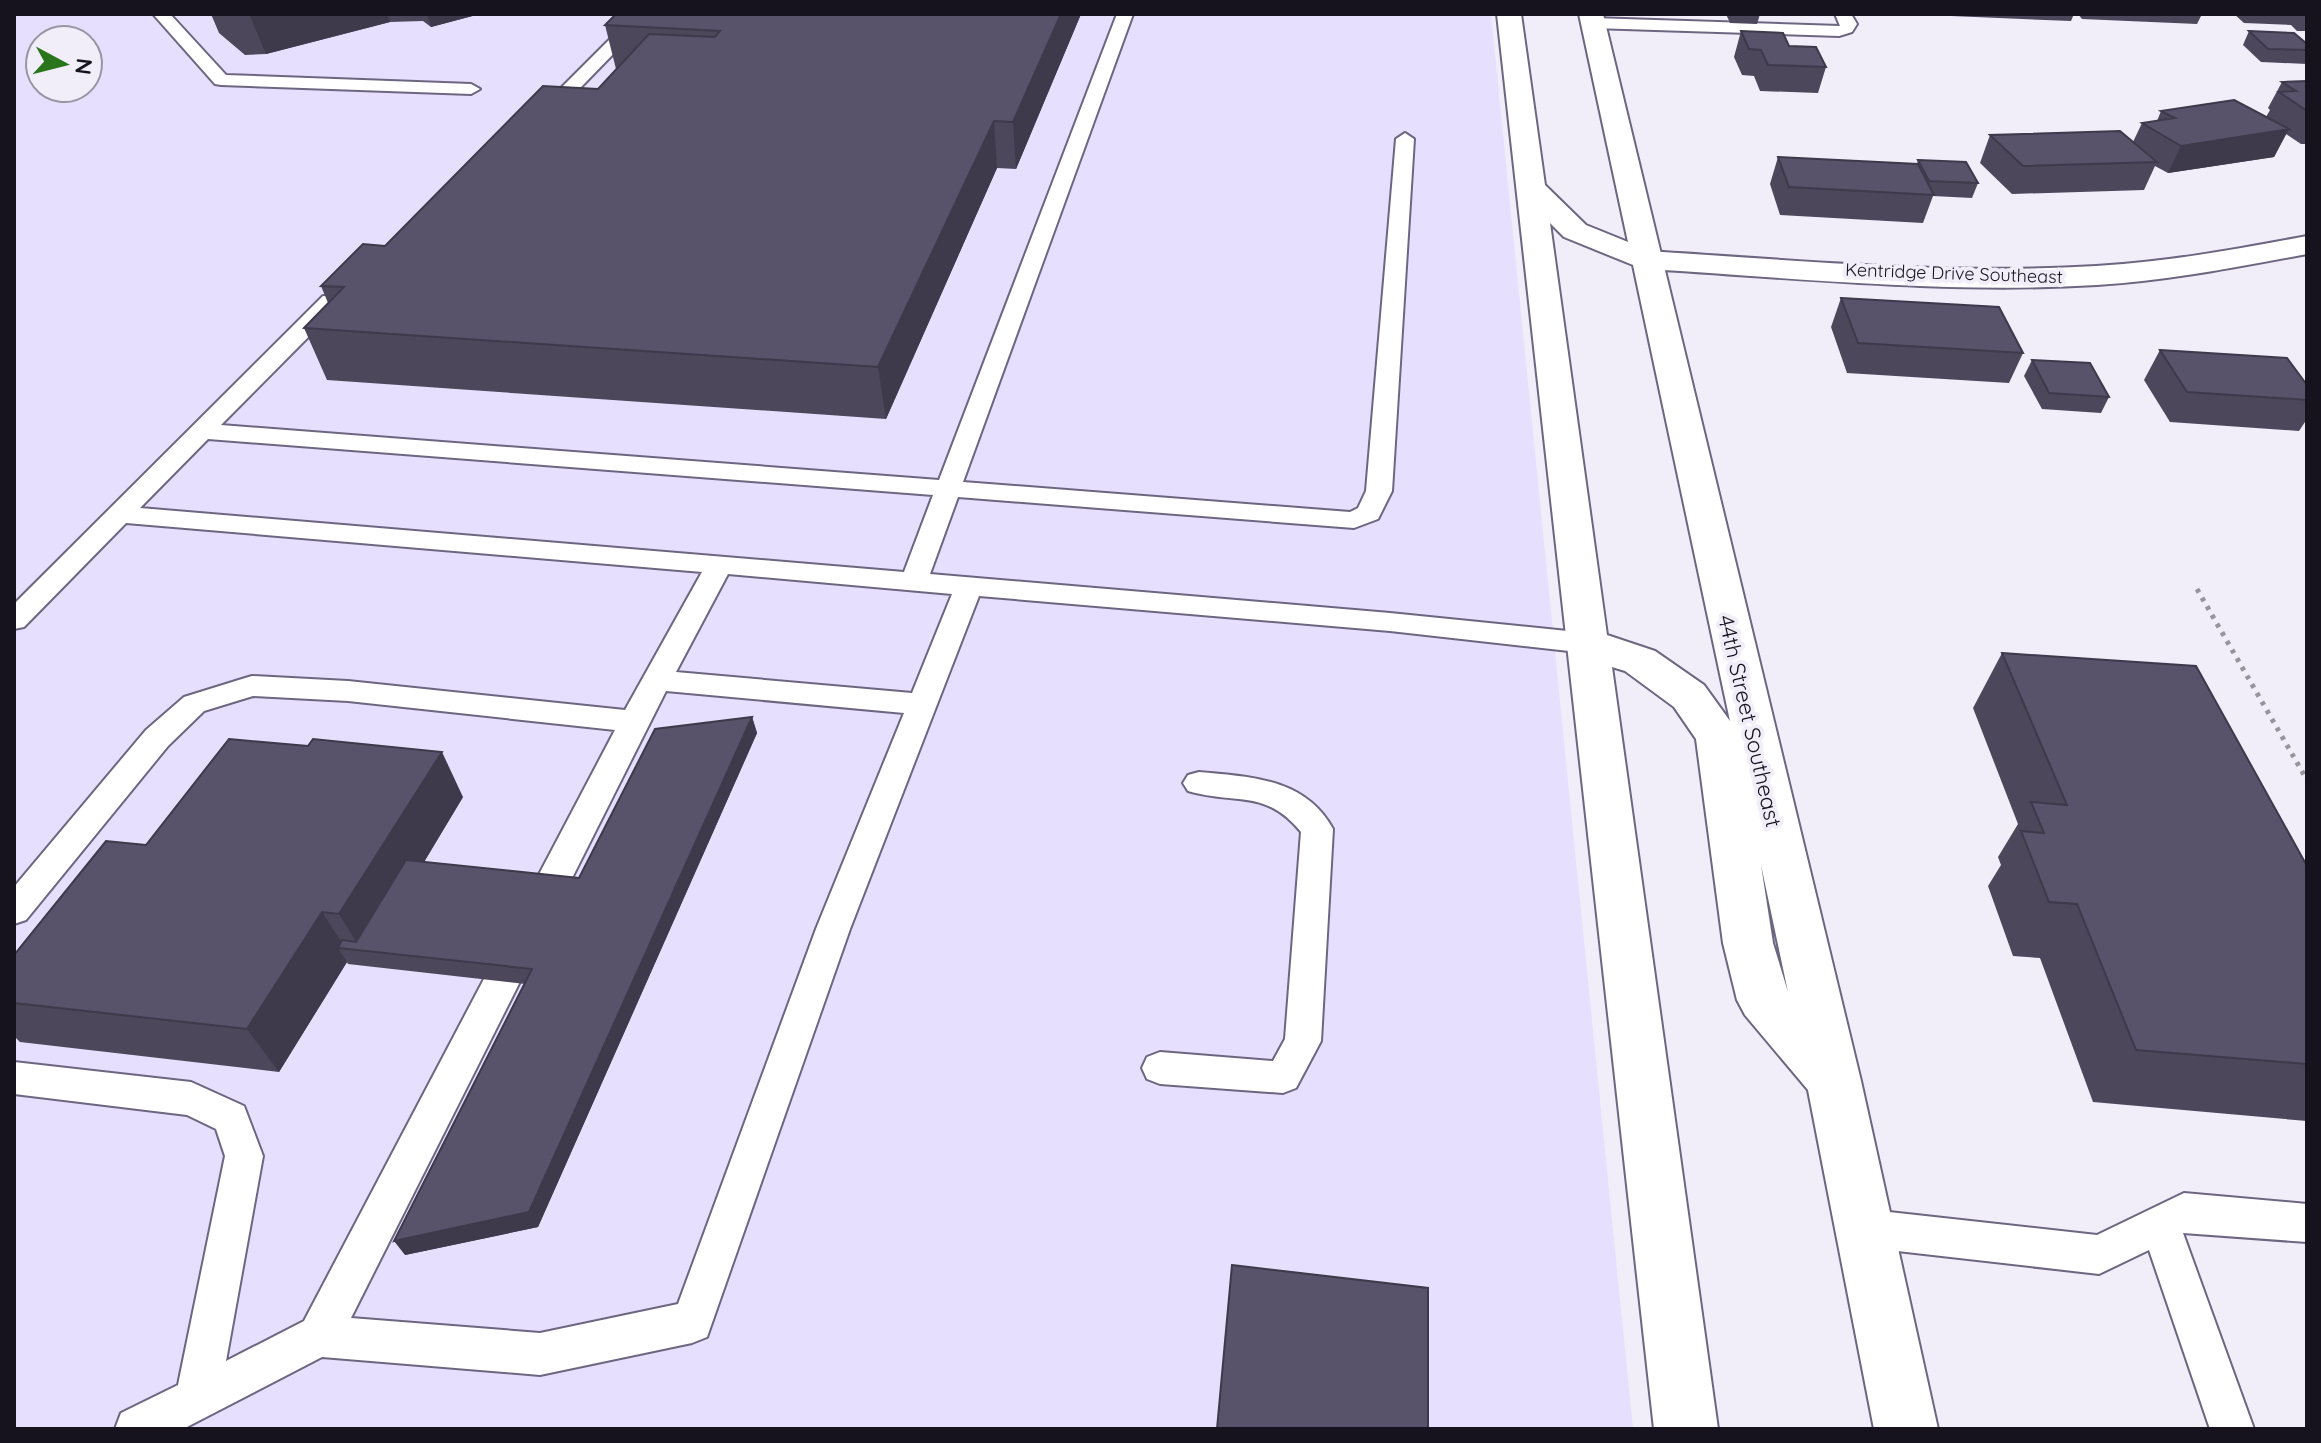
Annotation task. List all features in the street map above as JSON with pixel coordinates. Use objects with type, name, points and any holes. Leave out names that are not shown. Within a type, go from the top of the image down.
[{"type":"main road","points":[[1509,14],[1686,1429]]},
{"type":"main road","name":"44th Street Southeast","points":[[1592,18],[1834,1081],[1906,1429]]},
{"type":"main road","name":"Kentridge Drive Southeast","points":[[1531,188],[1575,231],[1647,260],[1976,277],[2069,277],[2181,267],[2306,246]]},
{"type":"main road","points":[[1587,643],[1640,661],[1689,696],[1718,737],[1748,943],[1763,1000],[1834,1081]]},
{"type":"lane","points":[[161,14],[221,80],[471,89]]},
{"type":"lane","points":[[523,126],[549,112],[644,14]]},
{"type":"lane","points":[[914,581],[1125,14]]},
{"type":"lane","points":[[1592,18],[1839,31],[1849,24],[1843,14]]},
{"type":"lane","points":[[202,431],[1354,520],[1369,513],[1379,491],[1405,139]]},
{"type":"lane","points":[[14,620],[348,285]]},
{"type":"lane","points":[[119,514],[1390,622],[1587,643]]},
{"type":"lane","points":[[319,1336],[634,722],[719,565]]},
{"type":"lane","points":[[137,1429],[319,1336],[540,1354],[692,1322],[833,929],[969,586]]},
{"type":"lane","points":[[657,680],[922,704]]},
{"type":"lane","points":[[14,911],[157,738],[194,704],[252,686],[348,691],[634,722]]},
{"type":"lane","points":[[1160,1068],[1283,1077],[1303,1041],[1317,829],[1297,805],[1264,790],[1199,783]]},
{"type":"lane","points":[[14,1078],[191,1099],[231,1118],[244,1156],[197,1399]]},
{"type":"lane","points":[[1862,1228],[2099,1255],[2184,1212],[2307,1223]]},
{"type":"lane","points":[[2161,1226],[2232,1429]]},
{"type":"path","points":[[2197,589],[2307,780]]},
{"type":"shaded area","points":[[14,14],[1491,14],[1633,1429],[14,1429]]},
{"type":"building","points":[[616,14],[1061,14],[1013,122],[994,121],[878,367],[304,328],[344,287],[321,286],[363,244],[385,246],[543,86],[598,89],[649,34],[715,37],[720,31],[605,25]]},
{"type":"building","points":[[1741,31],[1783,33],[1789,46],[1816,47],[1826,67],[1768,65],[1761,50],[1749,49]]},
{"type":"building","points":[[2249,31],[2294,33],[2307,44],[2307,50],[2268,49]]},
{"type":"building","points":[[2307,81],[2307,111],[2279,92],[2296,91],[2282,82]]},
{"type":"building","points":[[2234,100],[2289,129],[2181,146],[2142,123],[2175,118],[2161,111]]},
{"type":"building","points":[[2120,131],[2157,162],[2023,166],[1990,135]]},
{"type":"building","points":[[1778,157],[1918,164],[1934,195],[1789,187]]},
{"type":"building","points":[[1918,160],[1966,162],[1978,183],[1929,181]]},
{"type":"building","points":[[1841,298],[1999,307],[2023,353],[1858,343]]},
{"type":"building","points":[[2160,350],[2287,358],[2307,385],[2307,400],[2187,392]]},
{"type":"building","points":[[2032,360],[2090,363],[2109,397],[2049,393]]},
{"type":"building","points":[[2002,653],[2196,666],[2307,866],[2307,1064],[2136,1050],[2077,904],[2049,902],[2021,831],[2044,833],[2031,802],[2067,805]]},
{"type":"building","points":[[752,717],[529,1212],[394,1241],[532,969],[338,948],[342,940],[356,942],[406,860],[579,878],[655,729]]},
{"type":"building","points":[[229,739],[308,746],[313,739],[442,752],[339,914],[322,912],[247,1029],[14,1003],[14,955],[106,841],[146,845]]},
{"type":"building","points":[[1232,1265],[1428,1288],[1428,1429],[1217,1429]]}]
